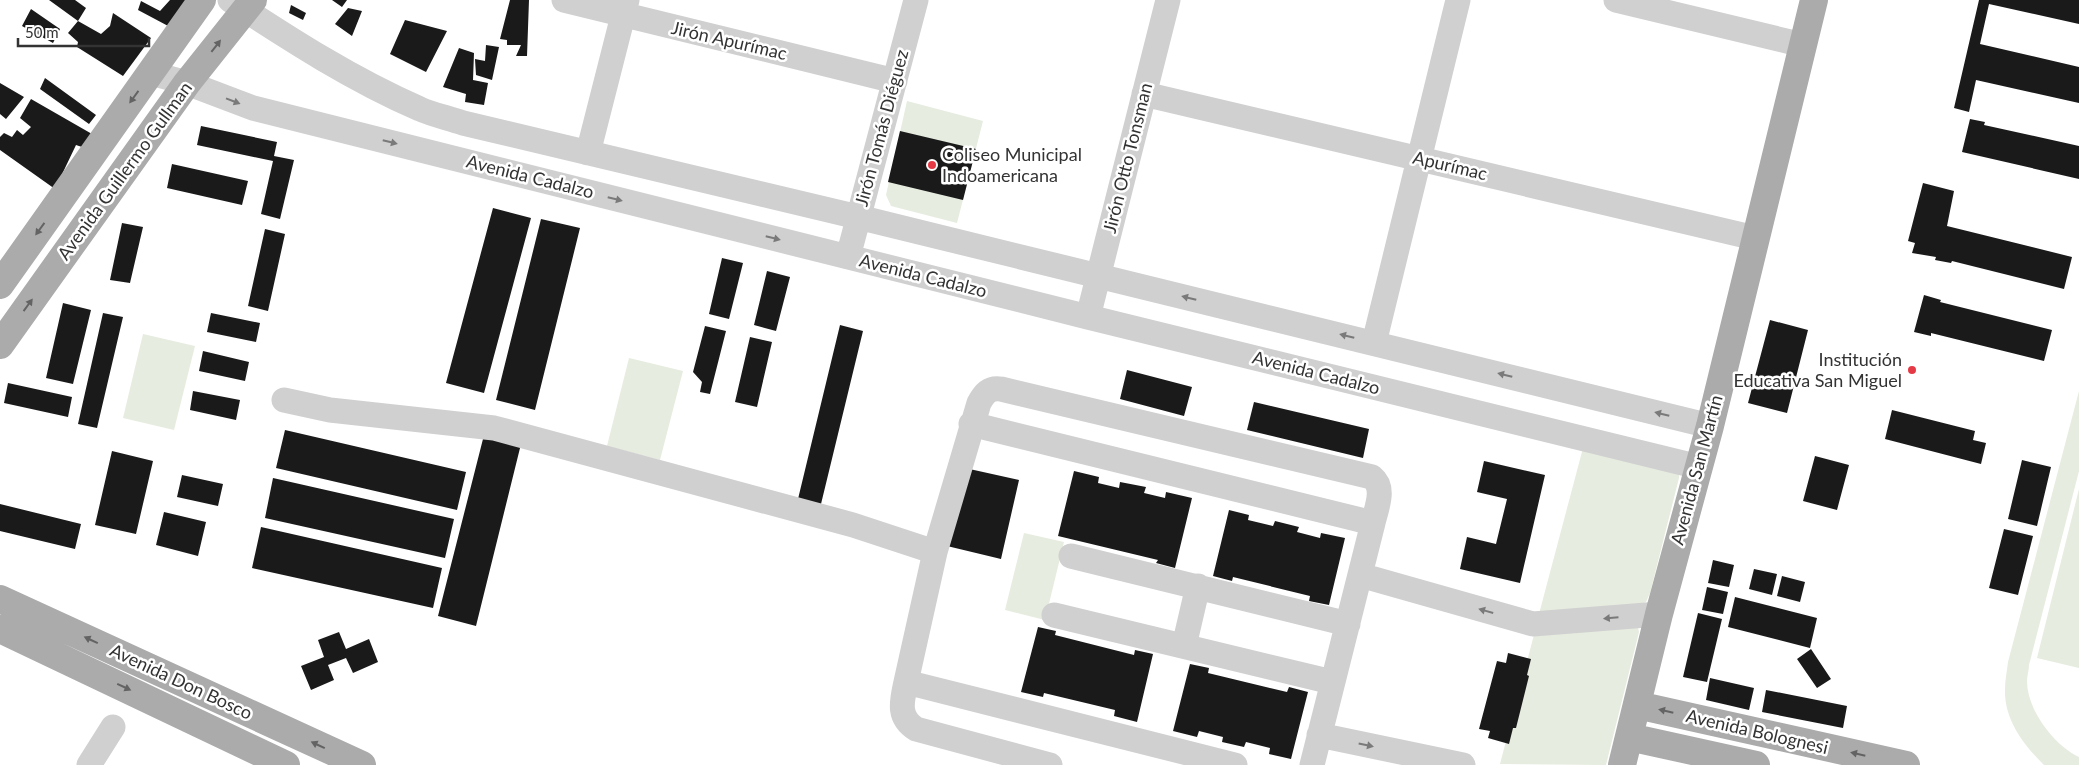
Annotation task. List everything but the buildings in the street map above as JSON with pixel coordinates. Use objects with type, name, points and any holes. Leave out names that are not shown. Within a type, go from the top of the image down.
[{"type":"main road","name":"Avenida Guillermo Gullman","points":[[4,272],[86,164],[202,0]]},
{"type":"main road","name":"Avenida San Martín","points":[[1622,765],[1659,614],[1710,426],[1814,0]]},
{"type":"main road","name":"Avenida Guillermo Gullman","points":[[0,345],[188,83],[243,3]]},
{"type":"main road","points":[[86,164],[114,185]]},
{"type":"main road","name":"Avenida Don Bosco","points":[[0,598],[362,765]]},
{"type":"main road","name":"Avenida Don Bosco","points":[[0,629],[286,765]]},
{"type":"main road","name":"Avenida Bolognesi","points":[[1638,705],[1906,765]]},
{"type":"main road","name":"Avenida Bolognesi","points":[[1629,737],[1757,765]]},
{"type":"street","name":"Jirón Apurímac","points":[[564,0],[625,8],[895,81]]},
{"type":"street","name":"Jirón Tomás Diéguez","points":[[848,257],[916,0]]},
{"type":"street","name":"Jirón Otto Tonsman","points":[[1088,317],[1168,0]]},
{"type":"street","points":[[1374,343],[1458,0]]},
{"type":"street","points":[[1616,0],[1803,45]]},
{"type":"street","name":"Avenida Cadalzo","points":[[243,3],[306,50],[421,109],[463,123],[858,217],[1710,426]]},
{"type":"street","points":[[588,153],[625,8]]},
{"type":"street","name":"Avenida Cadalzo","points":[[151,73],[188,83],[253,108],[1088,317],[1699,466]]},
{"type":"street","name":"Apurímac","points":[[1144,94],[1755,238]]},
{"type":"street","points":[[1050,765],[916,729],[908,724],[903,716],[902,703],[906,682],[935,552],[971,424],[984,394],[996,388],[1372,477],[1376,480],[1380,492],[1312,765]]},
{"type":"street","points":[[284,400],[330,410],[494,428],[853,526],[935,552]]},
{"type":"street","points":[[971,424],[1373,523]]},
{"type":"street","points":[[1071,556],[1348,624]]},
{"type":"street","points":[[1360,575],[1533,624],[1659,614]]},
{"type":"street","points":[[1184,646],[1198,586]]},
{"type":"street","points":[[1054,615],[1332,682]]},
{"type":"street","points":[[906,682],[1149,754],[1235,765]]},
{"type":"street","points":[[89,765],[113,727]]},
{"type":"street","points":[[1757,765],[1765,734]]},
{"type":"street","points":[[1319,735],[1463,765]]},
{"type":"shaded area","name":"Coliseo Municipal Indoamericana","points":[[907,101],[983,121],[957,223],[891,206],[886,195]]},
{"type":"shaded area","points":[[143,334],[195,346],[174,430],[123,418]]},
{"type":"shaded area","points":[[629,358],[683,371],[660,460],[607,446]]},
{"type":"shaded area","points":[[2079,391],[2079,471],[2029,665],[2027,681],[2028,692],[2037,715],[2060,744],[2079,757],[2079,765],[2044,765],[2029,749],[2012,721],[2006,700],[2005,682],[2008,662]]},
{"type":"shaded area","points":[[1583,448],[1679,473],[1650,593],[1646,602],[1642,604],[1539,614]]},
{"type":"shaded area","points":[[2079,489],[2079,668],[2037,658]]},
{"type":"shaded area","points":[[1024,533],[1064,542],[1045,620],[1005,610]]},
{"type":"shaded area","points":[[1637,622],[1639,632],[1606,765],[1500,764],[1535,631]]},
{"type":"place","name":"Coliseo Municipal Indoamericana","points":[[932,165]]},
{"type":"place","name":"Institución Educativa San Miguel","points":[[1912,370]]}]
